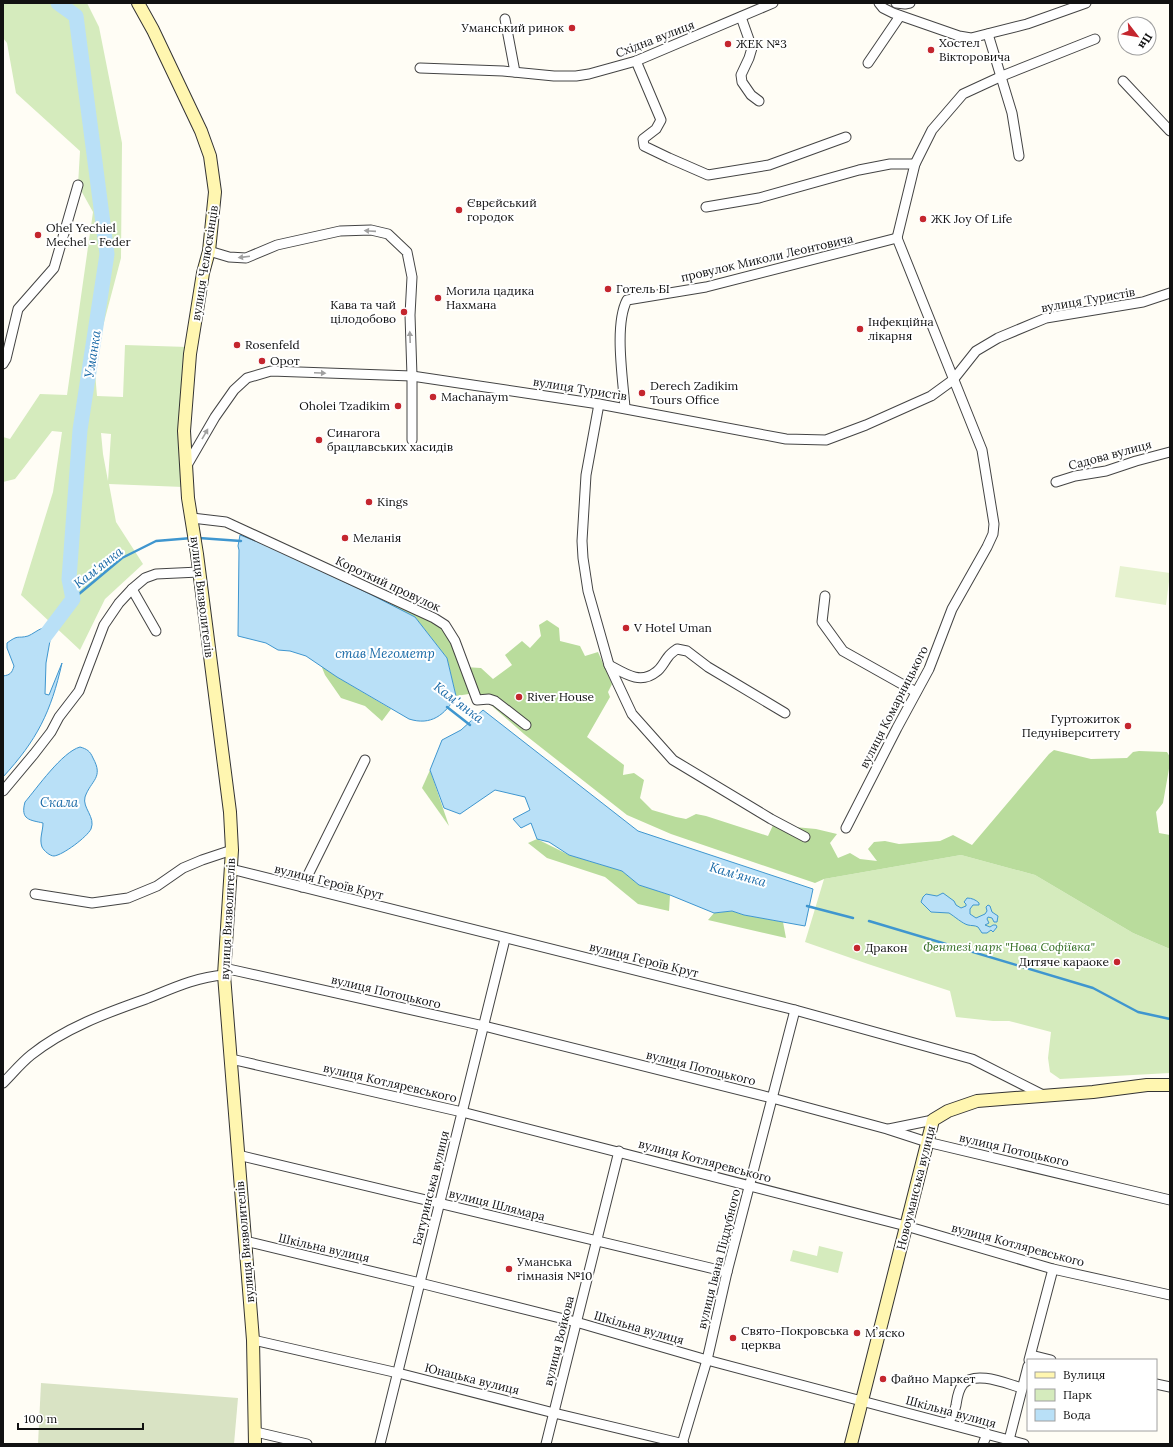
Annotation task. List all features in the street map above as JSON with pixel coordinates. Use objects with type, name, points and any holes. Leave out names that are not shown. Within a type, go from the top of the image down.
[{"type":"main road","name":"вулиця Челюскінців","points":[[138,3],[154,30],[201,131],[210,156],[215,192],[209,251],[203,273],[190,354],[184,431],[186,467]]},
{"type":"main road","name":"вулиця Визволителів","points":[[186,467],[228,797],[232,850],[224,972],[253,1340],[256,1438]]},
{"type":"main road","name":"Новоуманська вулиця","points":[[851,1444],[933,1120],[948,1110],[977,1101],[1092,1092],[1147,1085],[1170,1085]]},
{"type":"street","name":"Східна вулиця","points":[[420,68],[515,72],[554,76],[576,76],[589,74],[636,61],[773,3]]},
{"type":"street","points":[[879,3],[887,10],[900,16],[958,36],[971,38],[1027,24],[1086,3]]},
{"type":"street","points":[[896,3],[910,3]]},
{"type":"street","points":[[868,63],[900,16]]},
{"type":"street","points":[[741,17],[752,48],[741,75],[742,82],[751,95],[759,101]]},
{"type":"street","points":[[505,19],[515,72]]},
{"type":"street","points":[[988,34],[1012,113],[1019,156]]},
{"type":"street","points":[[896,238],[915,164],[932,130],[963,94],[1002,76],[1095,39]]},
{"type":"street","points":[[636,61],[661,120],[656,129],[643,139],[644,146],[708,175],[769,165],[846,138]]},
{"type":"street","points":[[1123,81],[1170,131]]},
{"type":"street","points":[[706,207],[759,198],[859,170],[890,164],[915,164]]},
{"type":"street","points":[[3,364],[6,359],[18,309],[54,268],[78,185]]},
{"type":"street","points":[[209,251],[229,257],[246,258],[277,245],[340,231],[371,230],[388,234],[407,252],[412,277],[410,315],[412,440]]},
{"type":"street","name":"провулок Миколи Леонтовича","points":[[626,408],[619,328],[623,307],[627,300],[706,287],[896,238]]},
{"type":"street","name":"вулиця Комарницького","points":[[846,828],[929,669],[952,609],[987,547],[993,534],[994,524],[982,450],[896,238]]},
{"type":"street","name":"вулиця Туристів","points":[[186,467],[215,416],[234,390],[247,378],[271,371],[412,376],[626,408],[786,439],[826,440],[866,425],[931,396],[953,380],[976,351],[998,338],[1046,318],[1143,302],[1170,293]]},
{"type":"street","points":[[599,404],[586,475],[582,541],[588,591],[609,665],[632,714],[673,760],[771,819],[805,837]]},
{"type":"street","name":"Садова вулиця","points":[[1056,482],[1075,476],[1106,471],[1170,452]]},
{"type":"street","name":"Короткий провулок","points":[[192,522],[226,522],[434,618],[445,626],[454,641],[477,700],[489,699],[495,701],[526,725]]},
{"type":"street","points":[[3,791],[51,732],[59,717],[79,691],[104,624],[119,603],[145,578],[156,574],[199,572]]},
{"type":"street","points":[[132,589],[156,631]]},
{"type":"street","points":[[825,596],[822,622],[843,651],[916,692]]},
{"type":"street","points":[[609,665],[627,675],[636,678],[647,677],[656,672],[677,648],[682,649],[688,651],[708,667],[784,713]]},
{"type":"street","points":[[302,887],[365,760]]},
{"type":"street","points":[[35,894],[92,903],[128,898],[157,886],[184,868],[232,850]]},
{"type":"street","name":"вулиця Героїв Крут","points":[[231,869],[505,939],[795,1010],[972,1059],[1043,1095]]},
{"type":"street","name":"Батуринська вулиця","points":[[380,1444],[505,939]]},
{"type":"street","points":[[3,1083],[30,1055],[62,1034],[123,1006],[182,984],[224,972]]},
{"type":"street","name":"вулиця Потоцького","points":[[224,972],[484,1026],[772,1098],[887,1129],[927,1142],[1170,1200]]},
{"type":"street","name":"вулиця Івана Піддубного","points":[[683,1444],[707,1360],[727,1272],[795,1010]]},
{"type":"street","name":"вулиця Котляревського","points":[[231,1059],[462,1112],[619,1151],[906,1226],[1052,1269],[1170,1295]]},
{"type":"street","points":[[887,1129],[933,1120]]},
{"type":"street","name":"вулиця Войкова","points":[[546,1444],[619,1151]]},
{"type":"street","name":"вулиця Шлямара","points":[[238,1155],[727,1272]]},
{"type":"street","name":"Шкільна вулиця","points":[[245,1241],[576,1322],[707,1360],[1024,1444]]},
{"type":"street","points":[[1040,1359],[1030,1358],[1052,1269]]},
{"type":"street","name":"Юнацька вулиця","points":[[253,1340],[398,1373],[683,1444]]},
{"type":"street","points":[[1009,1440],[1027,1370]]},
{"type":"street","points":[[946,1423],[953,1417],[959,1391],[963,1384],[971,1379],[981,1377],[1022,1388]]},
{"type":"street","points":[[1157,1384],[1170,1387]]},
{"type":"street","points":[[983,1444],[987,1434]]},
{"type":"street","points":[[256,1438],[307,1444]]},
{"type":"green space","points":[[3,3],[87,3],[99,27],[122,143],[121,258],[94,360],[97,396],[123,397],[125,345],[188,347],[183,487],[109,484],[116,522],[143,564],[105,599],[80,650],[21,595],[53,492],[62,432],[52,431],[15,479],[3,482],[3,437],[10,439],[40,394],[67,395],[93,212],[78,185],[80,151],[16,93],[7,43],[3,38]],"holes":[[[101,433],[111,434],[108,481]]]},
{"type":"green space","points":[[1120,566],[1170,573],[1166,605],[1115,597]]},
{"type":"green space","points":[[374,589],[445,625],[464,667],[481,668],[493,679],[512,665],[505,655],[522,641],[530,648],[541,636],[539,625],[547,620],[559,628],[560,641],[580,646],[585,656],[598,652],[612,684],[608,692],[610,697],[587,737],[624,765],[623,775],[634,773],[644,780],[640,798],[652,810],[686,819],[696,814],[706,816],[768,836],[775,821],[784,826],[816,829],[837,834],[830,843],[838,858],[850,853],[860,859],[877,861],[868,849],[874,842],[885,841],[899,844],[940,841],[953,835],[972,845],[1054,750],[1091,759],[1127,758],[1133,752],[1139,751],[1167,752],[1170,757],[1170,763],[1163,803],[1156,812],[1159,833],[1170,835],[1170,949],[1133,933],[1035,875],[961,855],[824,879],[815,883],[671,834],[627,815],[524,734],[485,700],[469,694],[456,696],[447,658],[415,617],[370,594]]},
{"type":"green space","points":[[321,665],[337,677],[391,709],[382,721],[365,706],[341,698],[325,675]]},
{"type":"green space","points":[[430,770],[449,826],[422,788]]},
{"type":"green space","points":[[537,839],[569,855],[622,871],[639,885],[670,895],[669,911],[638,904],[605,877],[547,858],[528,843]]},
{"type":"green space","name":"Фентезі парк \"Нова Софіївка\"","points":[[961,855],[1035,875],[1133,933],[1170,949],[1170,1073],[1060,1079],[1050,1072],[1048,1058],[1051,1032],[1009,1021],[993,1021],[956,1017],[950,991],[805,942],[824,879]]},
{"type":"green space","points":[[732,911],[744,915],[783,922],[786,938],[708,920],[714,913]]},
{"type":"green space","points":[[819,1246],[843,1252],[838,1273],[790,1261],[793,1250],[817,1256]]},
{"type":"green space","points":[[41,1383],[238,1398],[234,1444],[38,1444]]},
{"type":"water","name":"став Мегометр","points":[[240,535],[273,548],[415,617],[447,658],[456,696],[452,703],[447,709],[431,720],[417,721],[409,719],[337,677],[306,656],[290,651],[278,650],[266,643],[238,636],[238,546]]},
{"type":"water","points":[[43,628],[51,635],[46,663],[45,694],[49,695],[62,663],[58,680],[47,711],[34,738],[3,777],[3,676],[10,673],[14,666],[7,648],[7,643],[16,638],[28,636]]},
{"type":"water","points":[[483,710],[638,831],[813,889],[805,926],[744,915],[732,911],[714,913],[670,895],[639,885],[622,871],[569,855],[549,842],[537,839],[531,823],[521,828],[513,819],[530,810],[525,797],[495,790],[460,814],[444,808],[430,770],[442,740],[461,730]]},
{"type":"water","name":"Скала","points":[[80,747],[91,754],[97,770],[97,775],[85,797],[85,805],[92,820],[91,829],[74,845],[58,855],[52,856],[44,850],[41,844],[43,823],[30,820],[25,816],[25,802],[58,763],[73,750]]},
{"type":"water","points":[[943,893],[961,908],[966,906],[964,902],[967,898],[977,901],[979,905],[973,905],[970,909],[970,914],[976,918],[985,914],[987,911],[986,907],[988,905],[990,906],[992,912],[998,916],[997,922],[994,922],[992,918],[988,917],[987,919],[989,923],[985,925],[990,927],[996,925],[997,927],[993,932],[991,930],[987,933],[982,933],[978,927],[961,922],[949,913],[931,912],[921,902],[926,894],[937,896]]},
{"type":"waterway","name":"Уманка","points":[[36,648],[73,599],[69,579],[80,430],[107,254],[76,16],[58,3]]},
{"type":"waterway","name":"Кам'янка","points":[[73,599],[122,558],[156,541],[192,538]]},
{"type":"waterway","name":"Кам'янка","points":[[199,538],[241,541]]},
{"type":"waterway","name":"Кам'янка","points":[[447,707],[470,725]]},
{"type":"waterway","name":"Кам'янка","points":[[807,906],[853,918]]},
{"type":"waterway","name":"Кам'янка","points":[[869,921],[1093,988],[1138,1012],[1170,1019]]},
{"type":"place","name":"Уманський ринок","points":[[572,28]]},
{"type":"place","name":"ЖЕК №3","points":[[728,44]]},
{"type":"place","name":"Хостел Вікторовича","points":[[931,50]]},
{"type":"place","name":"Єврєйський городок","points":[[459,210]]},
{"type":"place","name":"ЖК Joy Of Life","points":[[923,219]]},
{"type":"place","name":"Ohel Yechiel Mechel - Feder","points":[[38,235]]},
{"type":"place","name":"Готель БІ","points":[[608,289]]},
{"type":"place","name":"Могила цадика Нахмана","points":[[438,298]]},
{"type":"place","name":"Кава та чай цілодобово","points":[[404,312]]},
{"type":"place","name":"Інфекційна лікарня","points":[[860,329]]},
{"type":"place","name":"Rosenfeld","points":[[237,345]]},
{"type":"place","name":"Орот","points":[[262,361]]},
{"type":"place","name":"Derech Zadikim Tours Office","points":[[642,393]]},
{"type":"place","name":"Machanaym","points":[[433,397]]},
{"type":"place","name":"Oholei Tzadikim","points":[[398,406]]},
{"type":"place","name":"Синагога брацлавських хасидів","points":[[319,440]]},
{"type":"place","name":"Kings","points":[[369,502]]},
{"type":"place","name":"Меланія","points":[[345,538]]},
{"type":"place","name":"V Hotel Uman","points":[[626,628]]},
{"type":"place","name":"River House","points":[[519,697]]},
{"type":"place","name":"Гуртожиток Педуніверситету","points":[[1128,726]]},
{"type":"place","name":"Дракон","points":[[857,948]]},
{"type":"place","name":"Дитяче караоке","points":[[1117,962]]},
{"type":"place","name":"Уманська гімназія №10","points":[[509,1269]]},
{"type":"place","name":"Мʼяско","points":[[857,1333]]},
{"type":"place","name":"Свято-Покровська церква","points":[[733,1338]]},
{"type":"place","name":"Файно Маркет","points":[[883,1379]]}]
